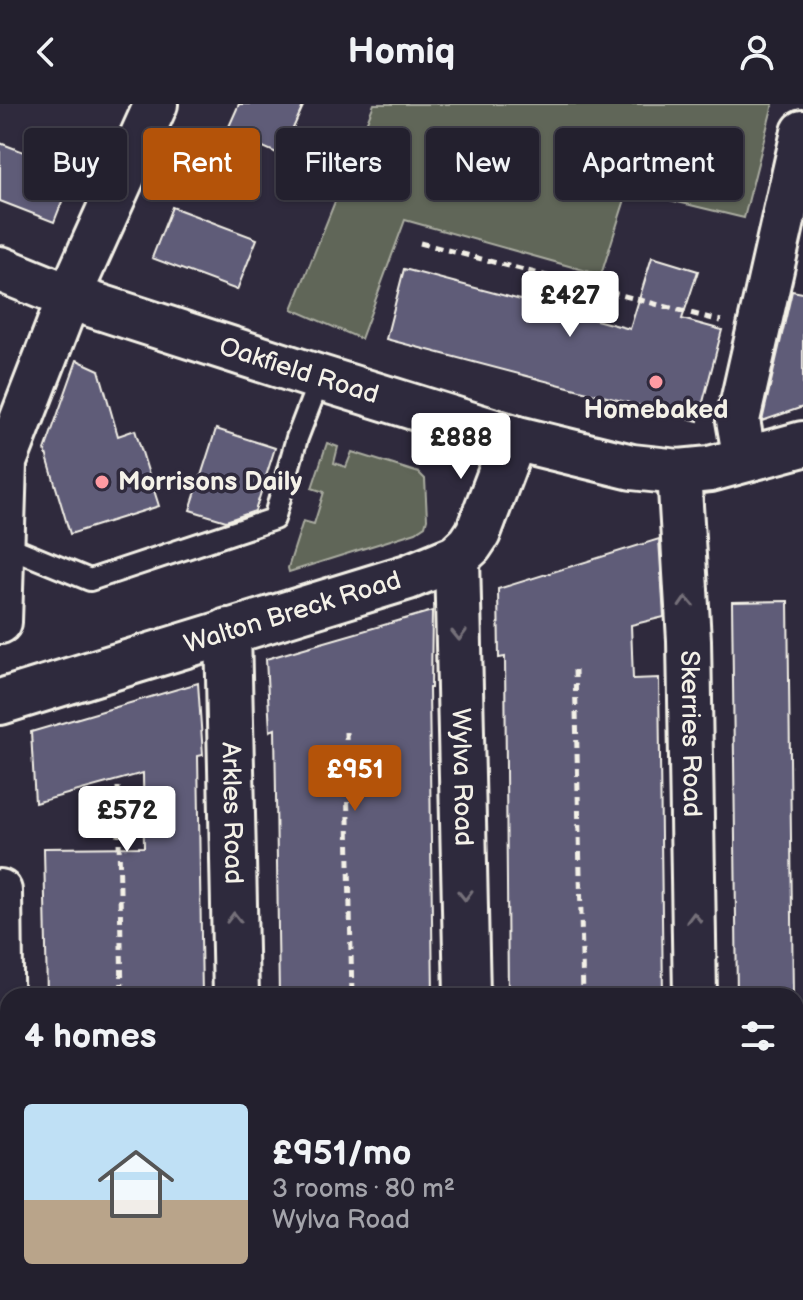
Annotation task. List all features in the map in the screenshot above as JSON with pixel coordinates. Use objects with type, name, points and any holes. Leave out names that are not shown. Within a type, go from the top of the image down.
[{"type":"main road","name":"Oakfield Road","points":[[0,269],[69,297],[514,438],[632,467],[679,472],[710,469],[745,460]]},
{"type":"main road","points":[[457,557],[478,533],[514,438]]},
{"type":"main road","points":[[745,460],[803,444]]},
{"type":"main road","name":"Walton Breck Road","points":[[0,702],[408,577],[457,557]]},
{"type":"main road","name":"Wylva Road","points":[[457,557],[467,988]]},
{"type":"main road","name":"Arkles Road","points":[[228,631],[236,988]]},
{"type":"street","points":[[0,622],[5,462],[69,297],[156,104]]},
{"type":"street","points":[[745,460],[738,420],[803,132]]},
{"type":"street","name":"Skerries Road","points":[[679,472],[689,640],[695,988]]},
{"type":"street","points":[[0,891],[1,988]]},
{"type":"lane","points":[[2,544],[90,580],[274,519],[297,438],[320,378]]},
{"type":"path","points":[[420,243],[758,330]]},
{"type":"path","points":[[575,670],[583,988]]},
{"type":"path","points":[[346,732],[352,988]]},
{"type":"path","points":[[118,787],[122,988]]},
{"type":"green space","points":[[374,104],[773,104],[744,218],[669,200],[743,200],[743,128],[555,128],[555,200],[625,200],[601,275],[405,220],[361,339],[292,309],[336,200],[410,200],[410,128],[364,128]]},
{"type":"green space","points":[[327,443],[338,447],[334,463],[346,467],[352,452],[419,473],[425,479],[425,526],[416,532],[289,572],[303,521],[314,524],[324,492],[312,488]]},
{"type":"building","points":[[239,104],[304,104],[293,128],[276,128],[276,153],[260,146],[260,128],[228,128]]},
{"type":"building","points":[[0,143],[24,152],[24,200],[63,200],[54,222],[0,201]]},
{"type":"building","points":[[172,207],[257,239],[237,290],[152,258]]},
{"type":"building","points":[[652,257],[698,271],[682,319],[722,330],[698,421],[386,339],[404,269],[630,329]]},
{"type":"building","points":[[792,291],[803,293],[803,407],[762,421]]},
{"type":"building","name":"Morrisons Daily","points":[[77,360],[99,370],[118,436],[135,430],[159,506],[70,534],[45,450]]},
{"type":"building","points":[[216,429],[275,448],[255,511],[226,521],[190,510]]},
{"type":"building","points":[[659,539],[664,617],[631,625],[633,679],[659,678],[663,988],[508,988],[505,657],[499,658],[498,589]]},
{"type":"building","points":[[788,601],[793,988],[737,988],[732,602]]},
{"type":"building","points":[[432,611],[429,688],[433,988],[279,988],[275,729],[270,731],[266,659]]},
{"type":"building","points":[[198,683],[203,755],[198,756],[202,988],[47,988],[44,848],[144,847],[143,773],[35,803],[31,732]]},
{"type":"place","name":"Homebaked","points":[[656,382]]},
{"type":"place","name":"Morrisons Daily","points":[[102,482]]}]
